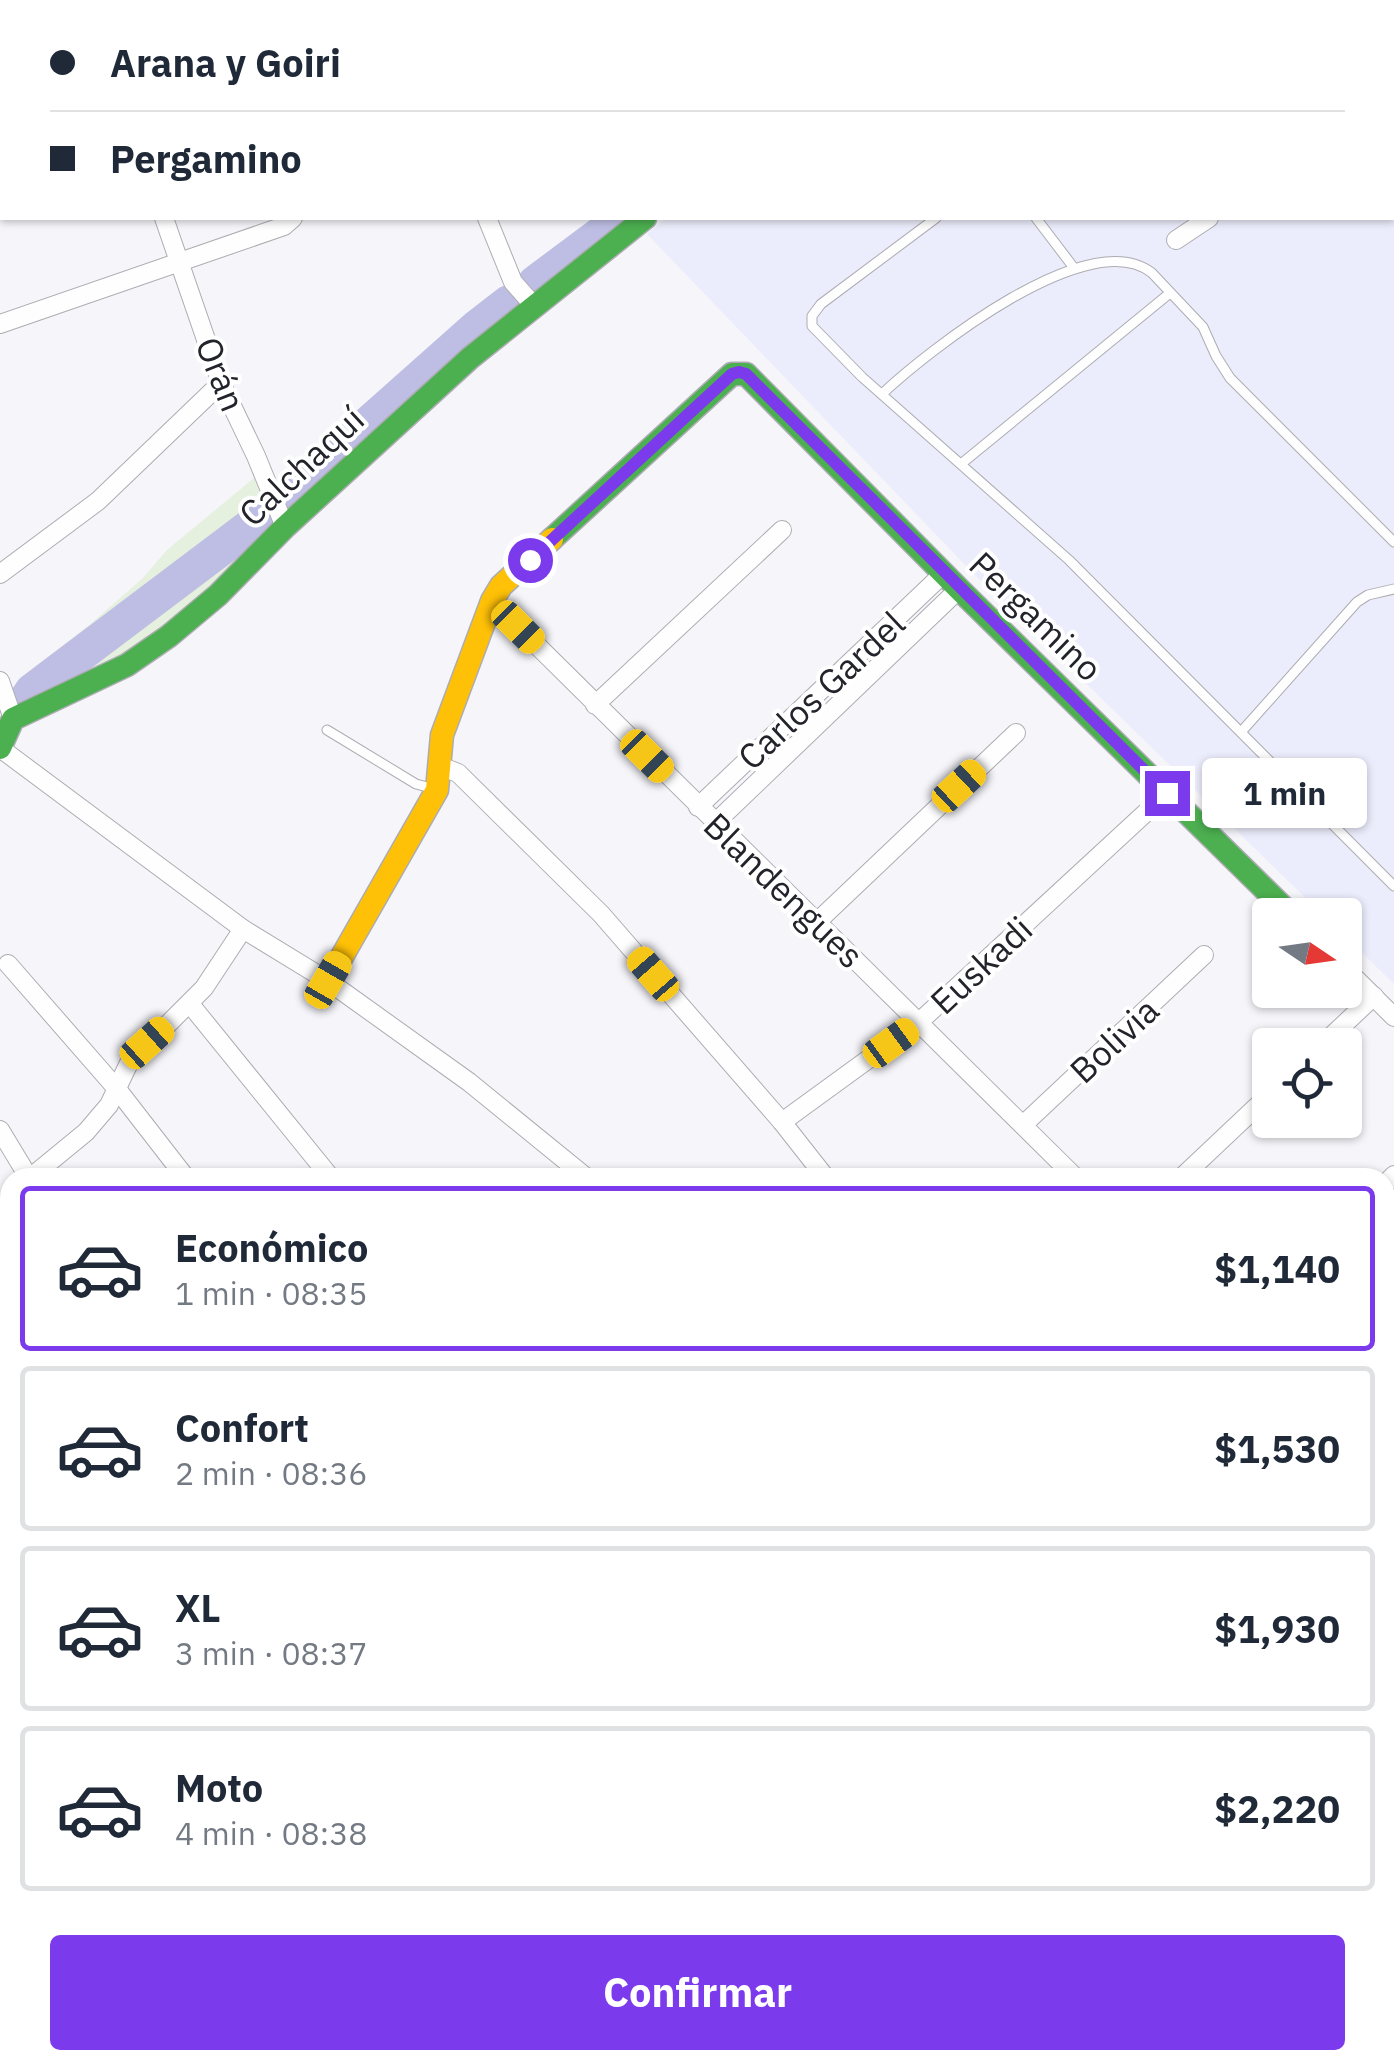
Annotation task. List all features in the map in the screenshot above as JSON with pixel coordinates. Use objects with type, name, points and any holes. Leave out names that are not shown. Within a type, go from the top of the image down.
[{"type":"street","name":"Orán","points":[[165,220],[221,383],[284,527]]},
{"type":"street","points":[[0,324],[284,226],[291,220]]},
{"type":"street","points":[[489,220],[513,282],[535,307]]},
{"type":"street","name":"Calchaquí","points":[[13,719],[127,665],[168,636],[457,370],[643,220]]},
{"type":"street","points":[[1176,240],[1206,220]]},
{"type":"street","name":"Pergamino","points":[[492,601],[501,586],[732,374],[746,374],[951,582],[1274,898]]},
{"type":"street","points":[[0,574],[98,500],[221,383]]},
{"type":"street","points":[[595,705],[782,530]]},
{"type":"street","name":"Carlos Gardel","points":[[698,807],[951,582]]},
{"type":"street","name":"Carlos Gardel","points":[[715,823],[951,582]]},
{"type":"street","points":[[328,980],[438,790],[442,735],[492,601]]},
{"type":"street","name":"Blandengues","points":[[492,601],[1066,1168]]},
{"type":"street","points":[[0,681],[13,719],[0,748],[242,929],[328,980],[469,1082],[574,1168]]},
{"type":"street","points":[[819,920],[1016,733]]},
{"type":"street","points":[[440,766],[458,773],[601,914],[818,1168]]},
{"type":"street","name":"Euskadi","points":[[782,1122],[918,1023],[1167,793]]},
{"type":"street","points":[[42,1168],[86,1132],[109,1106],[129,1063],[190,1004],[242,929]]},
{"type":"street","name":"Bolivia","points":[[1023,1125],[1204,955]]},
{"type":"street","points":[[8,964],[178,1168]]},
{"type":"street","points":[[1362,984],[1394,1016]]},
{"type":"street","points":[[1340,1028],[1374,996]]},
{"type":"street","points":[[190,1004],[323,1168]]},
{"type":"street","points":[[1192,1168],[1252,1111]]},
{"type":"street","points":[[0,1130],[24,1168]]},
{"type":"lane","points":[[933,220],[822,304],[812,316],[812,326],[882,394],[1069,560],[1394,886]]},
{"type":"lane","points":[[1038,220],[1074,268]]},
{"type":"lane","points":[[882,394],[916,363],[987,313],[1074,268],[1125,260],[1142,266],[1203,327],[1230,378],[1394,542]]},
{"type":"lane","points":[[961,464],[1170,293]]},
{"type":"lane","points":[[1241,732],[1358,602],[1368,595],[1394,589]]},
{"type":"lane","points":[[327,730],[416,784],[438,790]]},
{"type":"shaded area","points":[[664,220],[1394,220],[1394,984],[1362,953],[1362,898],[1306,898],[969,569],[647,234]]},
{"type":"green space","points":[[254,478],[271,521],[262,535],[161,634],[103,668],[31,702],[19,695],[32,669],[88,626],[142,579],[167,550]]},
{"type":"waterway","points":[[535,283],[619,220]]},
{"type":"waterway","points":[[289,494],[508,303]]},
{"type":"waterway","points":[[24,703],[32,691],[264,516]]},
{"type":"traffic: fast","points":[[0,748],[13,719],[127,665],[169,636],[218,595],[285,527],[470,358],[642,220]]},
{"type":"traffic: fast","points":[[552,539],[732,374],[746,374],[1274,898]]},
{"type":"traffic: slow","points":[[328,981],[437,790],[442,735],[492,601],[501,586],[552,539]]},
{"type":"route","points":[[530,560],[732,374],[746,374],[1167,793]]}]
